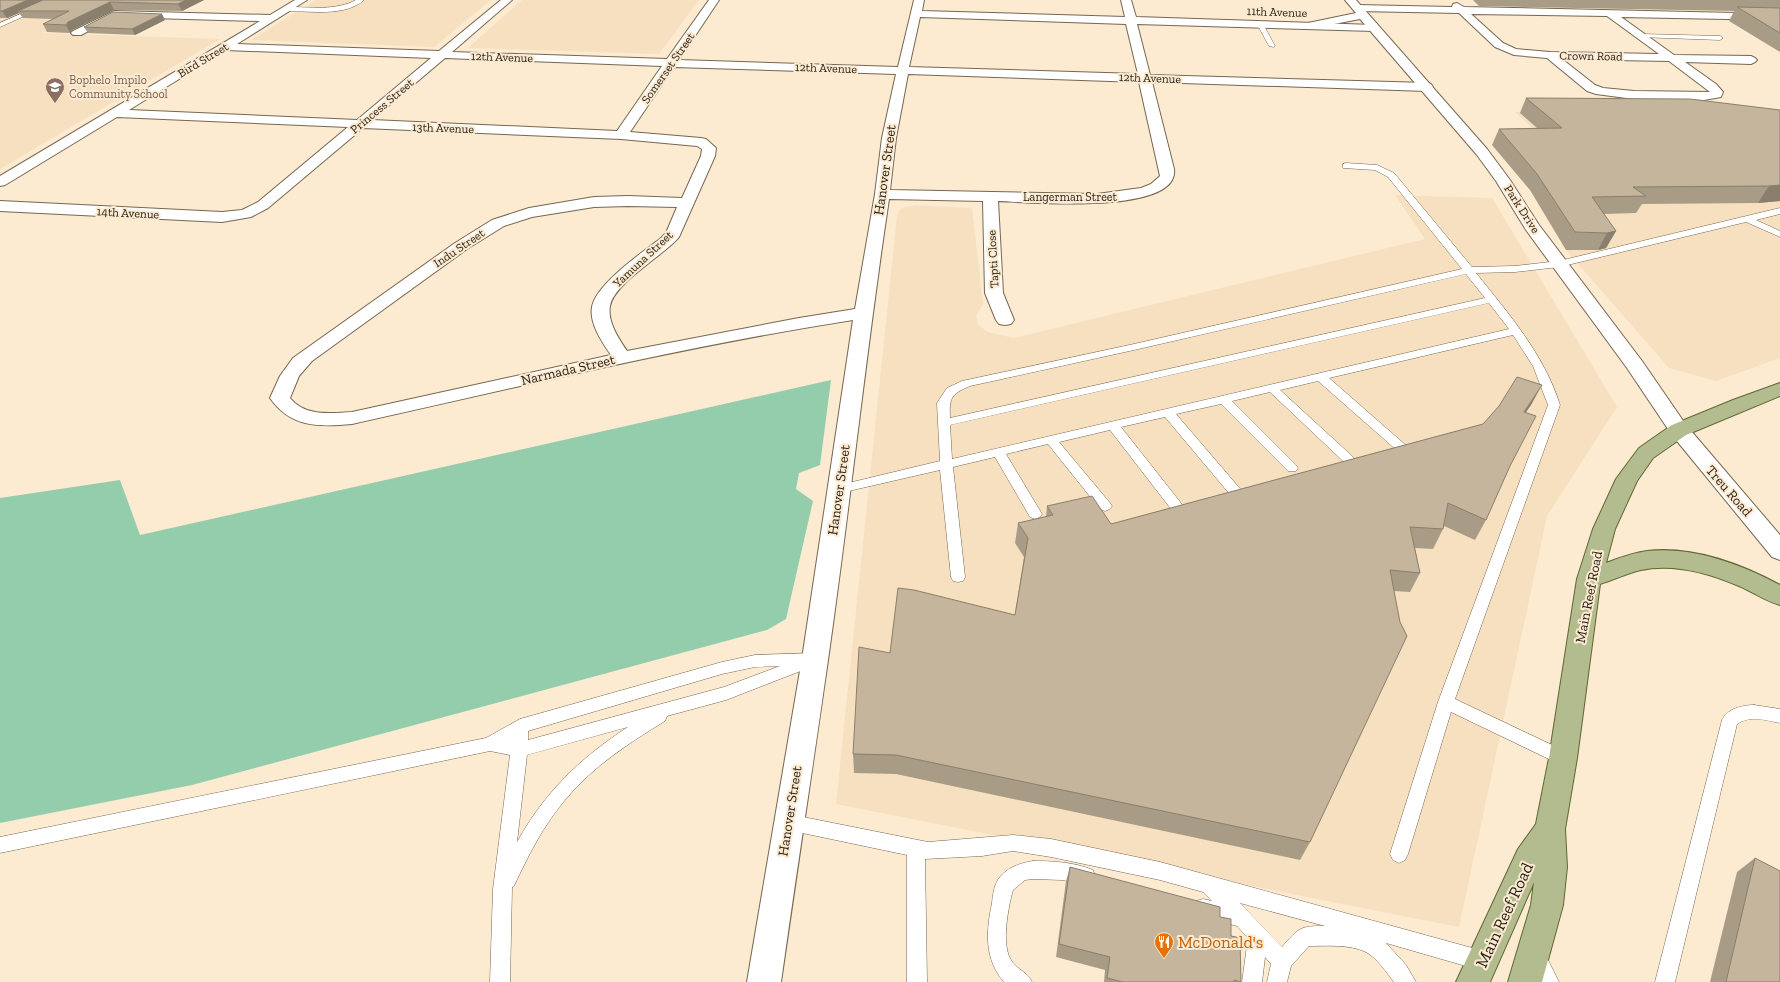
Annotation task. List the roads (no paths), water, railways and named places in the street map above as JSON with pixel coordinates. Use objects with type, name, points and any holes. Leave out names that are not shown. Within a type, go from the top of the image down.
[{"type":"main road","name":"Main Reef Road","points":[[1529,967],[1548,897],[1552,867],[1550,829],[1563,758],[1590,579],[1604,529],[1627,478],[1646,453],[1679,430],[1740,404],[1780,390]]},
{"type":"main road","points":[[1590,579],[1647,560],[1676,560],[1703,564],[1733,574],[1760,584],[1780,596]]},
{"type":"main road","name":"Main Reef Road","points":[[1478,972],[1529,859],[1550,829]]},
{"type":"street","name":"Bird Street","points":[[0,182],[302,0]]},
{"type":"street","name":"Princess Street","points":[[255,210],[507,0]]},
{"type":"street","name":"Somerset Street","points":[[621,135],[714,0]]},
{"type":"street","name":"Langerman Street","points":[[882,194],[1053,199],[1116,198],[1139,194],[1153,189],[1163,182],[1167,176],[1165,163],[1126,0]]},
{"type":"street","name":"Crown Road","points":[[1450,0],[1505,49],[1521,53],[1751,60]]},
{"type":"street","points":[[77,32],[134,4]]},
{"type":"street","points":[[160,26],[200,5]]},
{"type":"street","name":"11th Avenue","points":[[917,7],[1132,20],[1308,26],[1363,14]]},
{"type":"street","name":"Hanover Street","points":[[764,982],[788,822],[815,659],[889,138],[917,7]]},
{"type":"street","points":[[1363,14],[1408,8]]},
{"type":"street","points":[[1308,26],[1363,14],[1408,8],[1462,10],[1613,9],[1631,14],[1780,17]]},
{"type":"street","points":[[1550,55],[1591,88],[1598,91],[1611,93],[1717,94],[1712,87],[1641,36],[1613,9]]},
{"type":"street","points":[[114,14],[272,18]]},
{"type":"street","name":"Park Drive","points":[[1363,14],[1427,87],[1493,167],[1532,227],[1635,365],[1679,430]]},
{"type":"street","name":"12th Avenue","points":[[225,47],[1427,87]]},
{"type":"street","name":"13th Avenue","points":[[114,113],[621,135],[689,140],[706,144],[710,151],[687,203]]},
{"type":"street","name":"Tapti Close","points":[[990,197],[994,293],[1005,320]]},
{"type":"street","name":"Indu Street","points":[[280,398],[286,379],[305,357],[461,246],[498,223],[529,213],[594,202],[628,201],[687,203]]},
{"type":"street","name":"Yamuna Street","points":[[622,358],[610,337],[602,316],[601,307],[605,296],[616,284],[670,237],[679,222],[687,203]]},
{"type":"street","name":"14th Avenue","points":[[0,206],[222,217],[246,214],[255,210]]},
{"type":"street","name":"Narmada Street","points":[[280,398],[285,407],[301,416],[330,420],[352,418],[622,358],[799,323],[863,313]]},
{"type":"street","name":"Treu Road","points":[[1679,430],[1780,551]]},
{"type":"lane","points":[[0,25],[57,0]]},
{"type":"lane","points":[[287,9],[338,9],[350,6],[361,0]]},
{"type":"lane","points":[[1260,24],[1272,46]]},
{"type":"lane","points":[[1641,36],[1720,38]]},
{"type":"lane","points":[[1346,166],[1377,168],[1391,175],[1492,299],[1532,353],[1546,379],[1554,405],[1446,702],[1399,854]]},
{"type":"lane","points":[[958,577],[946,464],[943,403],[951,390],[966,383],[1134,347],[1469,270],[1515,269],[1559,264],[1780,211]]},
{"type":"lane","points":[[1747,219],[1780,234]]},
{"type":"lane","points":[[944,423],[1492,299]]},
{"type":"lane","points":[[840,490],[1515,330]]},
{"type":"lane","points":[[1320,376],[1405,451]]},
{"type":"lane","points":[[1272,388],[1348,459]]},
{"type":"lane","points":[[1223,399],[1292,468]]},
{"type":"lane","points":[[1168,412],[1243,501]]},
{"type":"lane","points":[[1113,425],[1183,515]]},
{"type":"lane","points":[[1051,440],[1105,506]]},
{"type":"lane","points":[[999,452],[1035,514]]},
{"type":"lane","points":[[490,744],[519,750],[726,693],[815,659]]},
{"type":"lane","points":[[0,844],[490,744],[520,726],[722,668],[755,661],[815,659]]},
{"type":"lane","points":[[1446,702],[1563,758]]},
{"type":"lane","points":[[502,889],[533,831],[559,794],[589,765],[622,738],[673,707]]},
{"type":"lane","points":[[1665,982],[1730,720],[1739,713],[1760,712],[1780,716]]},
{"type":"lane","points":[[500,982],[502,889],[519,750],[520,726]]},
{"type":"lane","points":[[788,822],[928,851],[1013,843],[1051,848],[1160,871],[1206,883],[1478,972]]},
{"type":"lane","points":[[916,849],[917,982]]},
{"type":"lane","points":[[1022,982],[1006,970],[998,955],[996,940],[999,910],[1005,884],[1020,872],[1035,870],[1067,871],[1105,881]]},
{"type":"lane","points":[[1206,883],[1242,918],[1282,961]]},
{"type":"lane","points":[[1189,904],[1242,918]]},
{"type":"lane","points":[[1252,982],[1258,935]]},
{"type":"lane","points":[[1277,982],[1282,961],[1305,936],[1342,936],[1371,944],[1394,966],[1406,982]]},
{"type":"lane","points":[[1529,967],[1548,982]]},
{"type":"place","name":"Bophelo Impilo Community School","points":[[55,104]]},
{"type":"place","name":"McDonald's","points":[[1164,959]]}]
